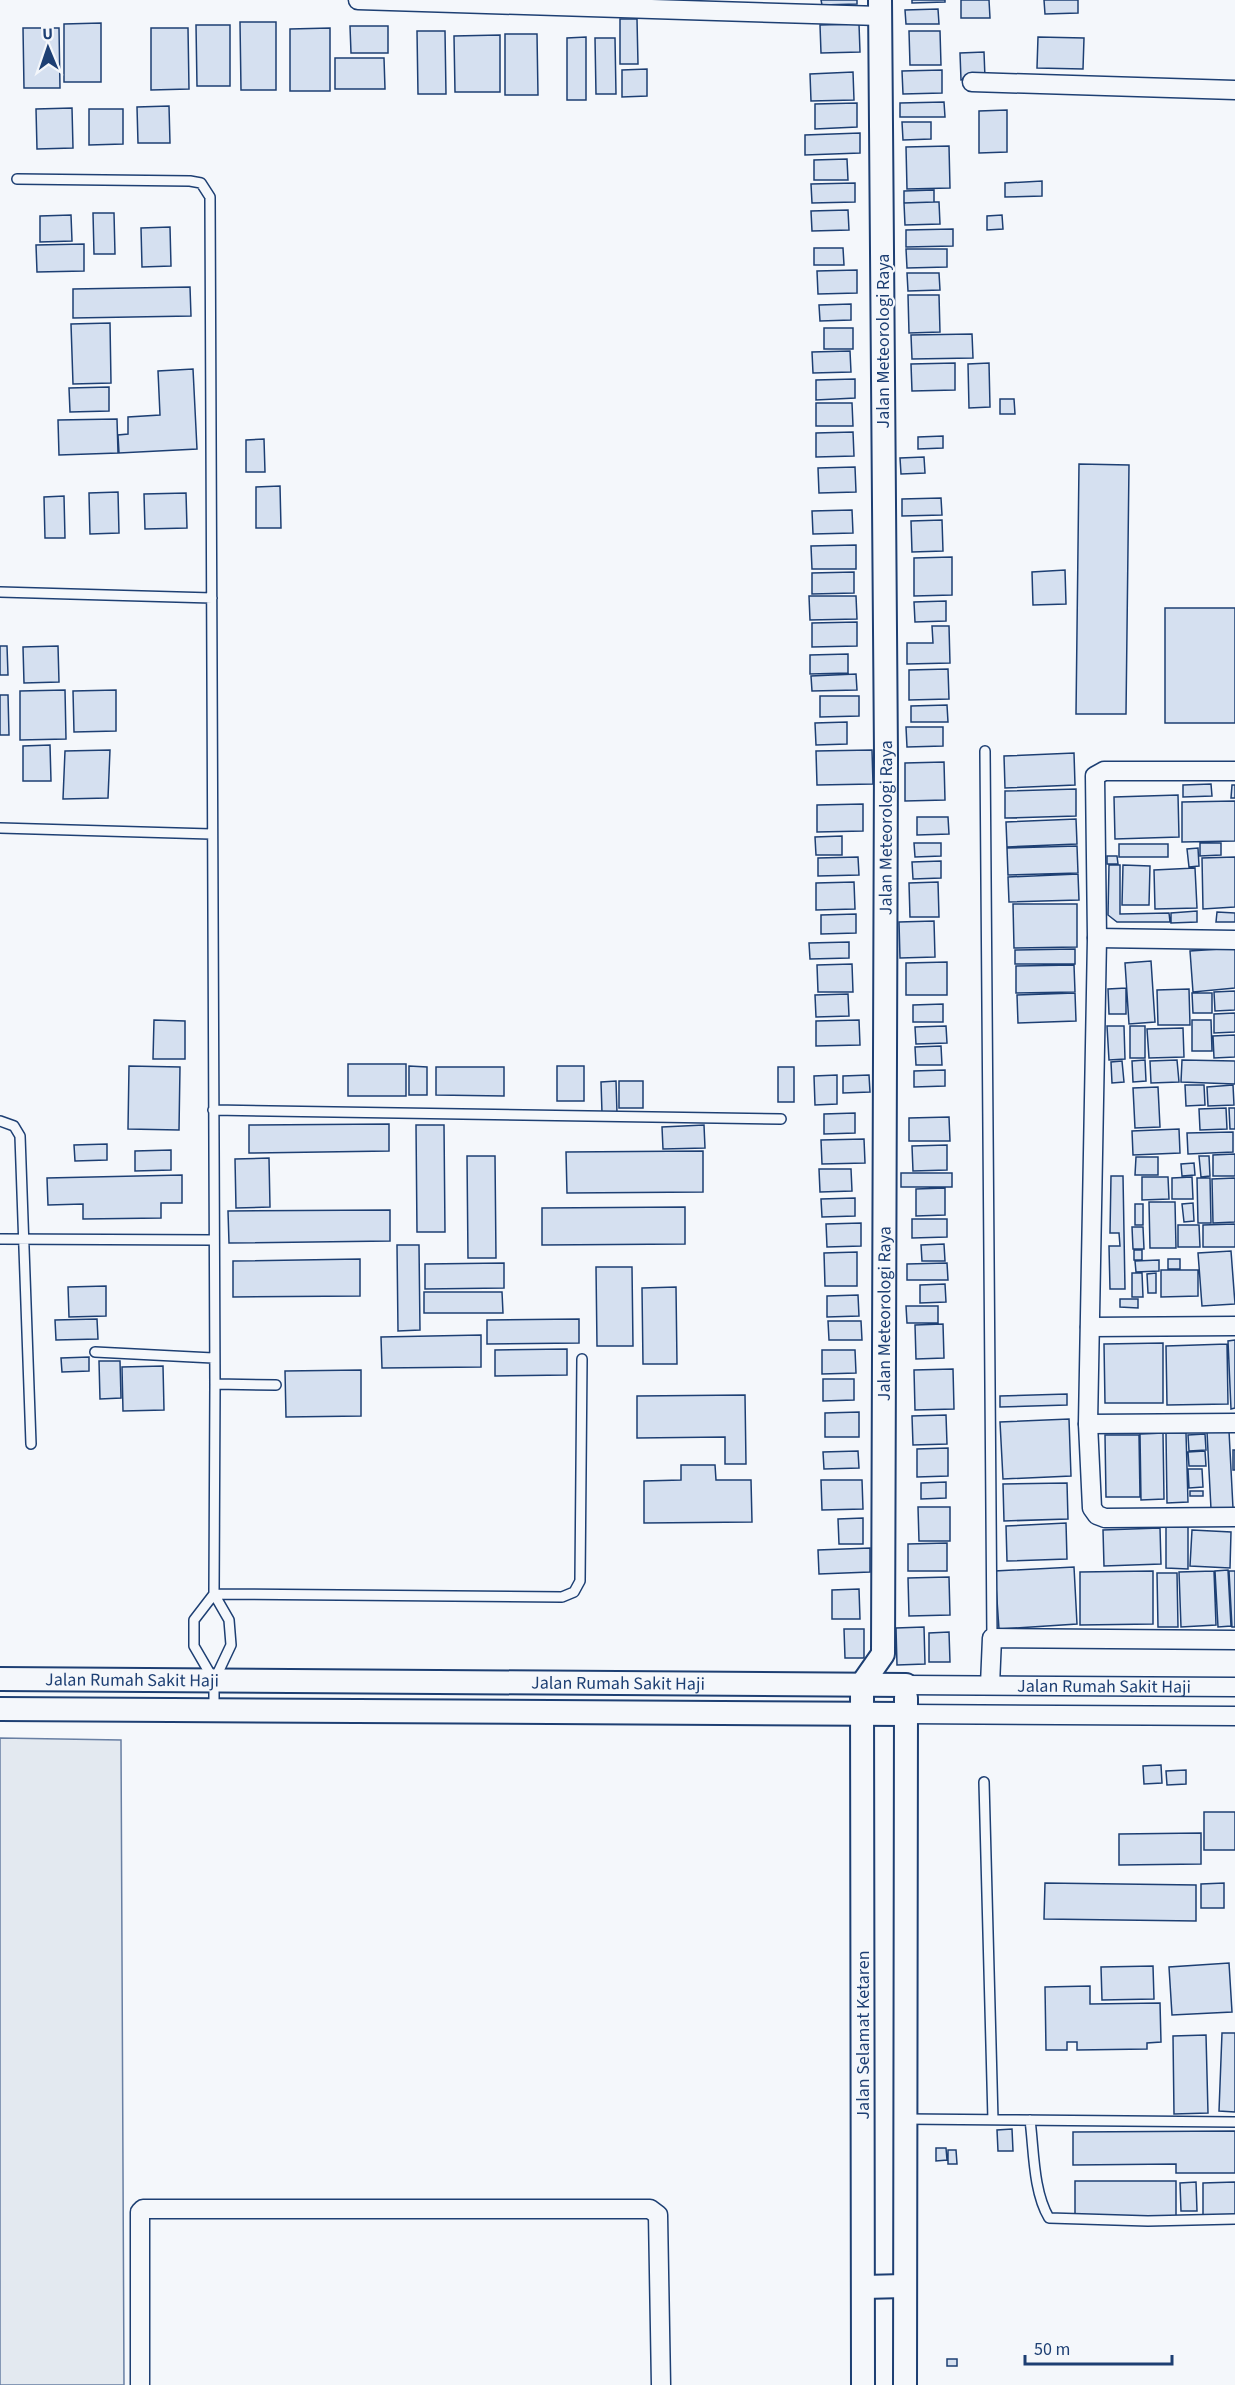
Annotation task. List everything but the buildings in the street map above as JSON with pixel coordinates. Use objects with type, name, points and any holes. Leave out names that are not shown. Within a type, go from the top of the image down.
[{"type":"street","points":[[358,0],[880,8]]},
{"type":"street","name":"Jalan Meteorologi Raya","points":[[880,8],[886,744],[883,1654]]},
{"type":"street","points":[[972,82],[1235,90]]},
{"type":"street","points":[[1235,771],[1104,771],[1096,775],[1097,938],[1088,1424],[1092,1508],[1097,1515],[1105,1518],[1235,1516]]},
{"type":"street","points":[[1097,938],[1235,940]]},
{"type":"street","points":[[1090,1326],[1235,1326]]},
{"type":"street","points":[[1088,1424],[1235,1423]]},
{"type":"street","points":[[990,1685],[992,1638],[1235,1640]]},
{"type":"street","points":[[862,1684],[883,1654],[906,1684],[905,2385]]},
{"type":"street","name":"Jalan Rumah Sakit Haji","points":[[0,1679],[1235,1687]]},
{"type":"street","name":"Jalan Selamat Ketaren","points":[[862,1684],[863,2385]]},
{"type":"street","name":"Jalan Rumah Sakit Haji","points":[[0,1709],[1235,1716]]},
{"type":"street","points":[[140,2385],[140,2212],[144,2209],[650,2209],[657,2213],[661,2385]]},
{"type":"street","points":[[863,2287],[905,2286]]},
{"type":"lane","points":[[17,179],[174,179],[201,183],[210,197],[214,1594],[229,1620],[231,1645],[214,1681],[214,1710]]},
{"type":"lane","points":[[0,592],[212,598]]},
{"type":"lane","points":[[985,751],[992,1638]]},
{"type":"lane","points":[[0,828],[211,834]]},
{"type":"lane","points":[[213,1110],[781,1119]]},
{"type":"lane","points":[[0,1121],[14,1126],[20,1136],[31,1444]]},
{"type":"lane","points":[[0,1239],[213,1240]]},
{"type":"lane","points":[[95,1352],[213,1358]]},
{"type":"lane","points":[[214,1594],[562,1597],[574,1592],[580,1581],[582,1359]]},
{"type":"lane","points":[[215,1384],[276,1385]]},
{"type":"lane","points":[[214,1594],[194,1620],[194,1646],[214,1681]]},
{"type":"lane","points":[[984,1782],[993,2120]]},
{"type":"lane","points":[[905,2119],[1235,2122]]},
{"type":"lane","points":[[1030,2120],[1038,2182],[1049,2218],[1148,2221],[1235,2219]]},
{"type":"shaded area","points":[[0,1738],[121,1740],[124,2385],[0,2385]]}]
